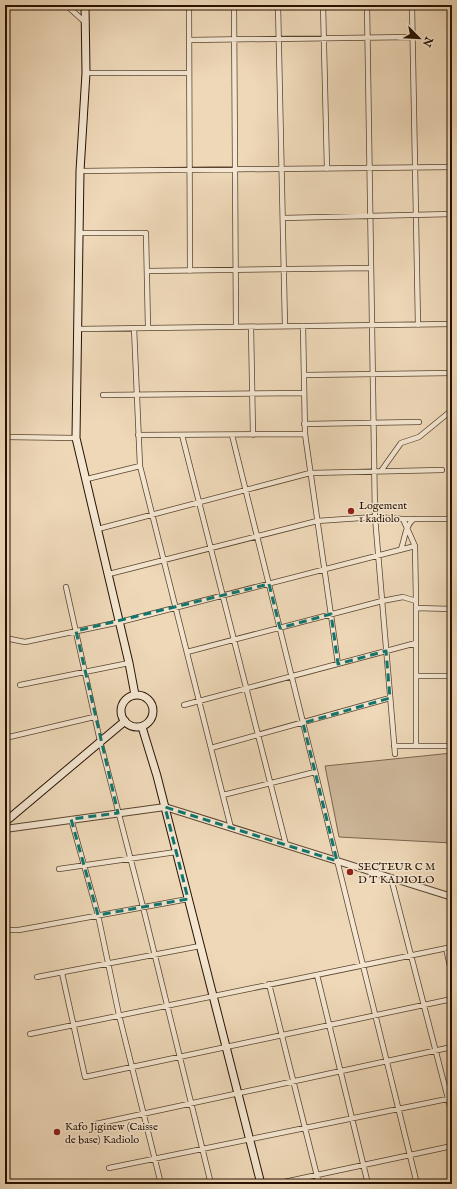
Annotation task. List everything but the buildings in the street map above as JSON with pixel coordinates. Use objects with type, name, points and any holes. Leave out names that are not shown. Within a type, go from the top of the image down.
[{"type":"main road","points":[[85,5],[86,73],[80,172],[76,438],[120,622],[135,695]]},
{"type":"main road","points":[[135,695],[148,698],[153,706],[153,716],[150,721],[142,727],[132,727],[125,721],[121,711],[125,700],[135,695]]},
{"type":"main road","points":[[5,822],[125,721]]},
{"type":"main road","points":[[142,727],[165,807],[260,1184]]},
{"type":"street","points":[[66,5],[86,23]]},
{"type":"street","points":[[189,5],[190,271]]},
{"type":"street","points":[[234,5],[236,327]]},
{"type":"street","points":[[278,5],[285,326]]},
{"type":"street","points":[[323,5],[327,168]]},
{"type":"street","points":[[367,5],[375,517],[395,754]]},
{"type":"street","points":[[412,5],[418,324]]},
{"type":"street","points":[[189,40],[412,37]]},
{"type":"street","points":[[86,73],[189,73]]},
{"type":"street","points":[[80,172],[452,167]]},
{"type":"street","points":[[283,218],[452,214]]},
{"type":"street","points":[[79,233],[146,233],[148,328]]},
{"type":"street","points":[[147,271],[371,268]]},
{"type":"street","points":[[78,329],[452,324]]},
{"type":"street","points":[[303,326],[304,434],[338,664]]},
{"type":"street","points":[[251,327],[252,435]]},
{"type":"street","points":[[134,328],[140,466],[231,828]]},
{"type":"street","points":[[304,375],[452,373]]},
{"type":"street","points":[[103,395],[304,393]]},
{"type":"street","points":[[380,471],[401,443],[419,437],[452,410]]},
{"type":"street","points":[[304,424],[419,422]]},
{"type":"street","points":[[138,435],[304,434]]},
{"type":"street","points":[[182,435],[286,845]]},
{"type":"street","points":[[232,435],[417,1184]]},
{"type":"street","points":[[5,437],[76,438]]},
{"type":"street","points":[[86,479],[140,466]]},
{"type":"street","points":[[98,529],[310,473],[442,470]]},
{"type":"street","points":[[108,574],[317,521],[375,517],[402,519],[452,519]]},
{"type":"street","points":[[402,519],[415,546],[416,746]]},
{"type":"street","points":[[401,549],[407,528],[410,522],[414,519]]},
{"type":"street","points":[[5,638],[25,642],[120,622],[415,546]]},
{"type":"street","points":[[66,587],[94,717],[212,1184]]},
{"type":"street","points":[[187,652],[382,601],[403,597],[416,601]]},
{"type":"street","points":[[416,608],[452,609]]},
{"type":"street","points":[[184,705],[416,643]]},
{"type":"street","points":[[20,685],[129,663]]},
{"type":"street","points":[[416,676],[452,676]]},
{"type":"street","points":[[211,748],[390,698]]},
{"type":"street","points":[[5,738],[94,717]]},
{"type":"street","points":[[394,746],[452,746]]},
{"type":"street","points":[[223,795],[315,772]]},
{"type":"street","points":[[5,829],[165,807],[451,897],[452,886]]},
{"type":"street","points":[[71,819],[98,915],[119,1015],[161,1184]]},
{"type":"street","points":[[59,869],[176,852]]},
{"type":"street","points":[[391,878],[436,1051],[450,1098],[452,1114]]},
{"type":"street","points":[[5,930],[19,930],[188,899]]},
{"type":"street","points":[[37,978],[200,946]]},
{"type":"street","points":[[30,1034],[452,947]]},
{"type":"street","points":[[446,948],[452,974]]},
{"type":"street","points":[[62,973],[85,1077],[452,999]]},
{"type":"street","points":[[317,974],[368,1184]]},
{"type":"street","points":[[269,984],[319,1184]]},
{"type":"street","points":[[96,1124],[452,1047]]},
{"type":"street","points":[[109,1168],[450,1098]]},
{"type":"street","points":[[275,1184],[452,1146]]},
{"type":"highlighted area","points":[[269,584],[280,628],[331,614],[338,664],[386,651],[390,698],[303,723],[337,861],[165,807],[188,899],[98,915],[71,819],[118,813],[76,631]]},
{"type":"shaded area","points":[[452,753],[452,843],[339,837],[325,766]]},
{"type":"place","name":"Logement 1 kadiolo","points":[[351,511]]},
{"type":"place","name":"SECTEUR C M D T KADIOLO","points":[[350,872]]},
{"type":"place","name":"Kafo Jiginew (Caisse de base) Kadiolo","points":[[57,1132]]}]
